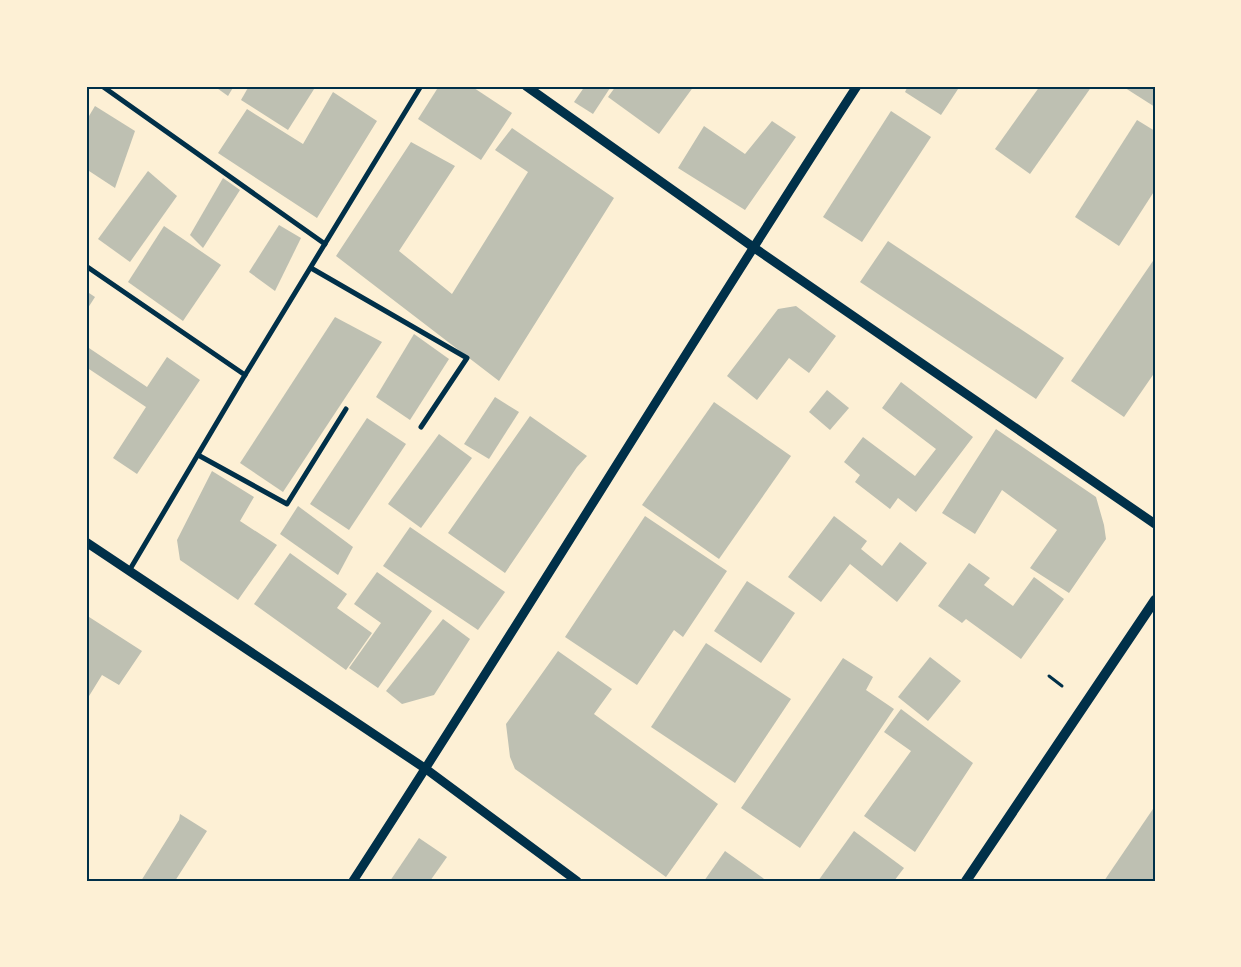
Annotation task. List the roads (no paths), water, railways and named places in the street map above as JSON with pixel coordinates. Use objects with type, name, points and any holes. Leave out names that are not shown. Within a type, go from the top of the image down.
[{"type":"main road","points":[[966,881],[1155,600]]},
{"type":"street","points":[[102,86],[325,244]]},
{"type":"street","points":[[129,571],[245,375],[421,86]]},
{"type":"street","points":[[526,86],[753,247],[1155,524]]},
{"type":"street","points":[[353,881],[426,769],[753,247],[857,86]]},
{"type":"street","points":[[86,266],[245,375]]},
{"type":"street","points":[[311,268],[467,358],[421,427]]},
{"type":"street","points":[[198,455],[287,504],[346,408]]},
{"type":"street","points":[[86,542],[426,769],[577,881]]}]
